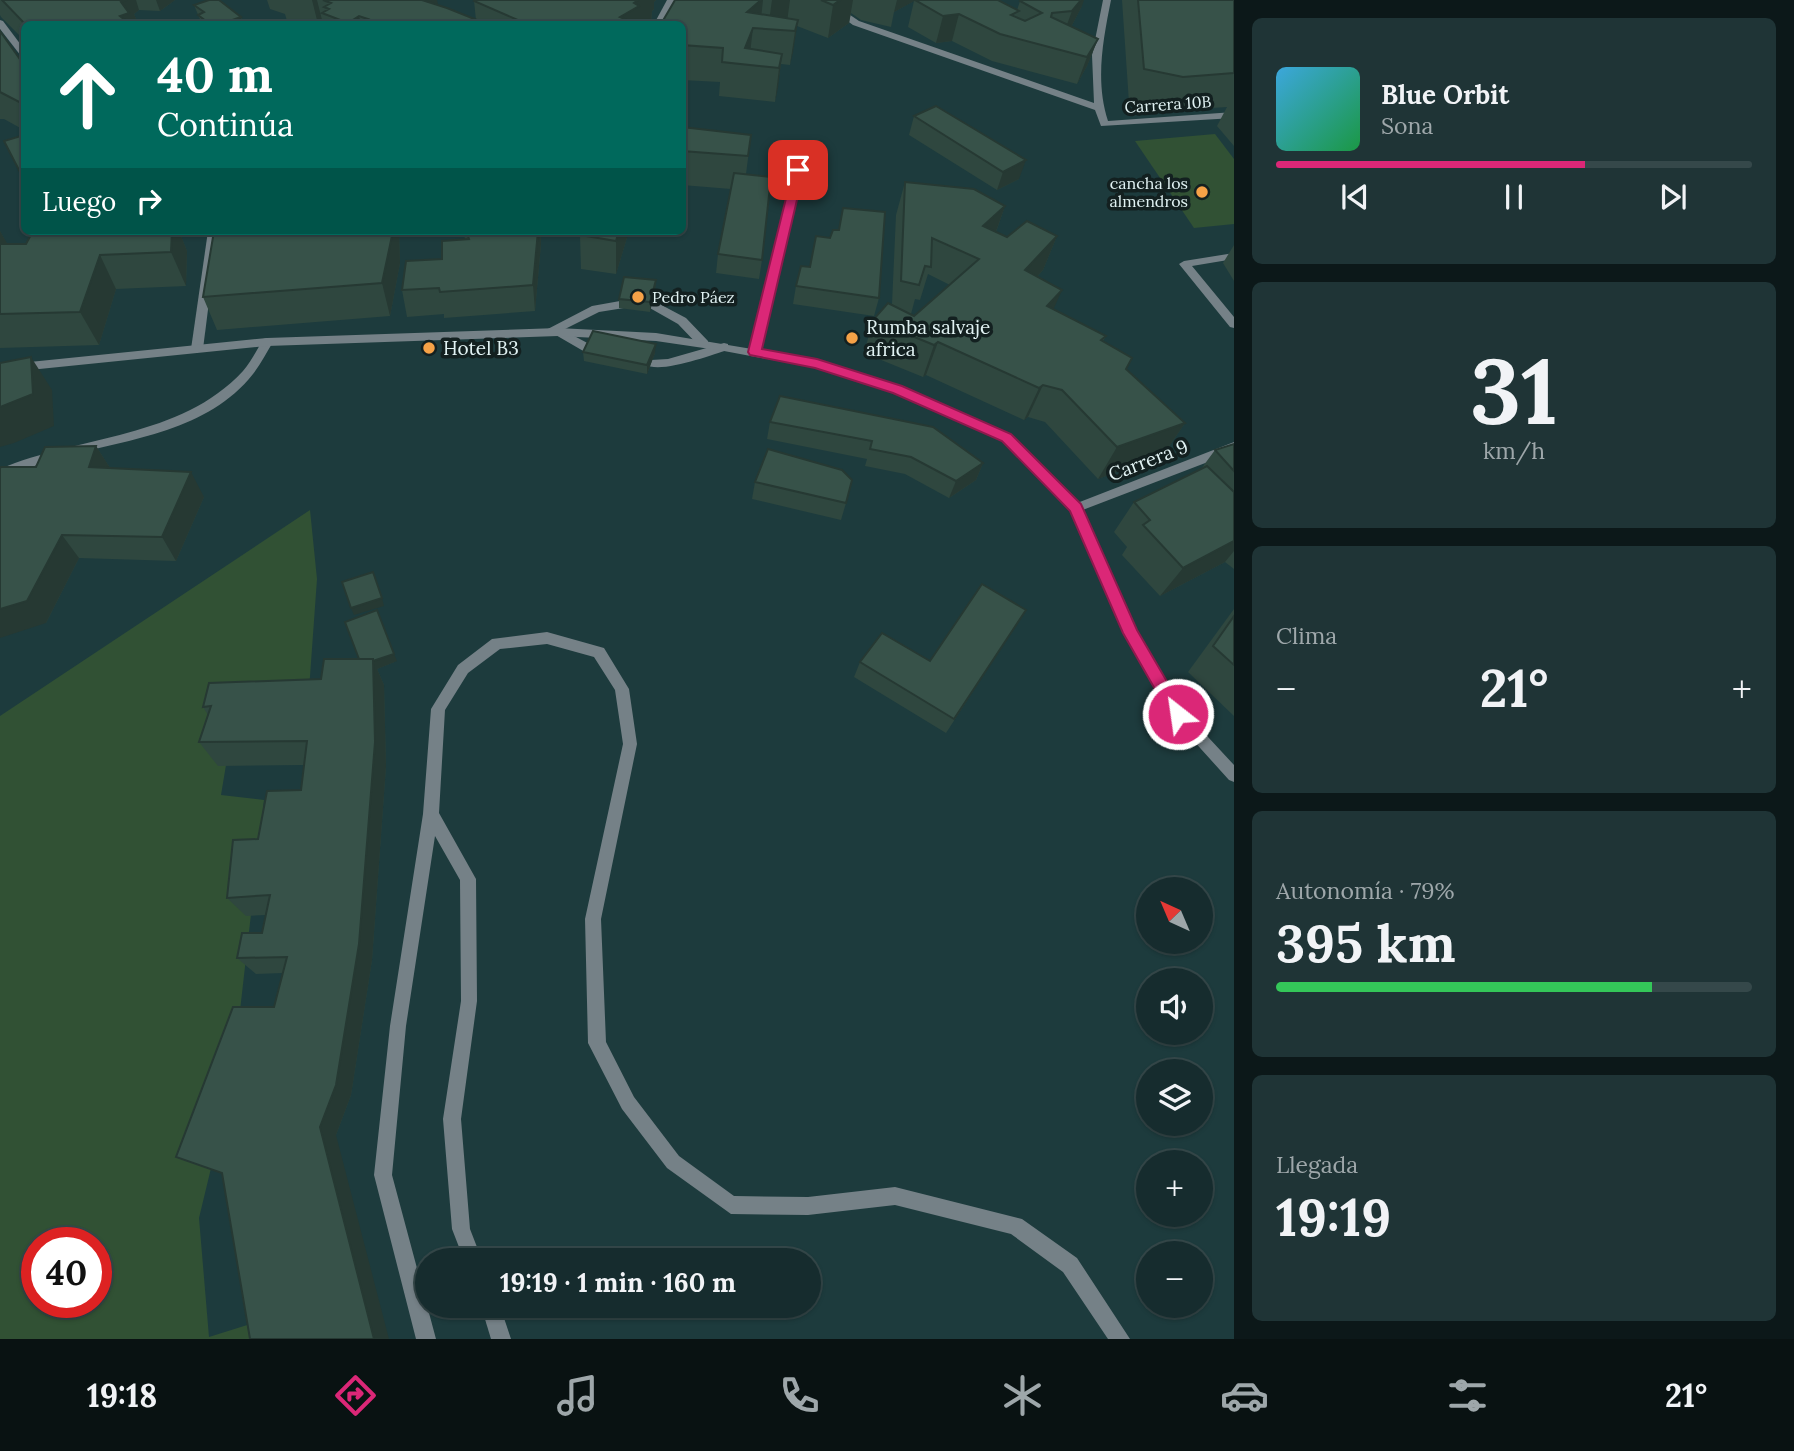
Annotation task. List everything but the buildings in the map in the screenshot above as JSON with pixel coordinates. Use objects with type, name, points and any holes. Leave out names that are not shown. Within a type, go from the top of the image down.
[{"type":"street","points":[[660,21],[671,0]]},
{"type":"street","points":[[822,0],[856,23],[1099,108],[1096,55],[1107,0]]},
{"type":"street","points":[[0,23],[21,50]]},
{"type":"street","name":"Carrera 10B","points":[[1099,108],[1104,124],[1234,115]]},
{"type":"street","points":[[755,352],[798,170]]},
{"type":"street","points":[[197,349],[212,235]]},
{"type":"street","points":[[1234,256],[1184,264],[1234,324]]},
{"type":"street","points":[[652,304],[682,321],[704,344]]},
{"type":"street","points":[[553,332],[597,309],[620,305]]},
{"type":"street","points":[[0,369],[267,342],[553,332],[656,337],[755,352],[817,364],[898,390],[1006,437],[1076,508],[1130,633],[1178,714],[1234,775]]},
{"type":"street","points":[[553,332],[589,349]]},
{"type":"street","points":[[0,474],[37,458],[124,440],[173,425],[215,402],[247,374],[267,342]]},
{"type":"street","points":[[651,364],[668,363],[724,347]]},
{"type":"street","name":"Carrera 9","points":[[1076,508],[1234,447]]},
{"type":"street","points":[[426,1339],[383,1175],[398,1026],[431,814],[438,709],[463,669],[497,643],[547,638],[599,652],[622,689],[631,744],[593,919],[597,1043],[628,1103],[673,1162],[731,1205],[808,1206],[895,1196],[1015,1226],[1070,1265],[1119,1339]]},
{"type":"street","points":[[431,814],[468,879],[469,1002],[452,1119],[461,1229],[468,1248]]},
{"type":"street","points":[[495,1318],[501,1339]]},
{"type":"green space","name":"cancha los almendros","points":[[1215,134],[1234,159],[1234,224],[1194,228],[1135,141]]},
{"type":"green space","points":[[310,510],[317,579],[308,704],[234,717],[221,795],[264,800],[232,1081],[199,1218],[209,1337],[257,1322],[259,1339],[0,1339],[0,716]]},
{"type":"place","name":"cancha los almendros","points":[[1202,192]]},
{"type":"place","name":"Pedro Páez","points":[[638,297]]},
{"type":"place","name":"Rumba salvaje africa","points":[[852,338]]},
{"type":"place","name":"Hotel B3","points":[[429,348]]},
{"type":"route","points":[[798,170],[755,352],[817,364],[898,390],[1006,437],[1076,508],[1130,633],[1178,714]]}]
